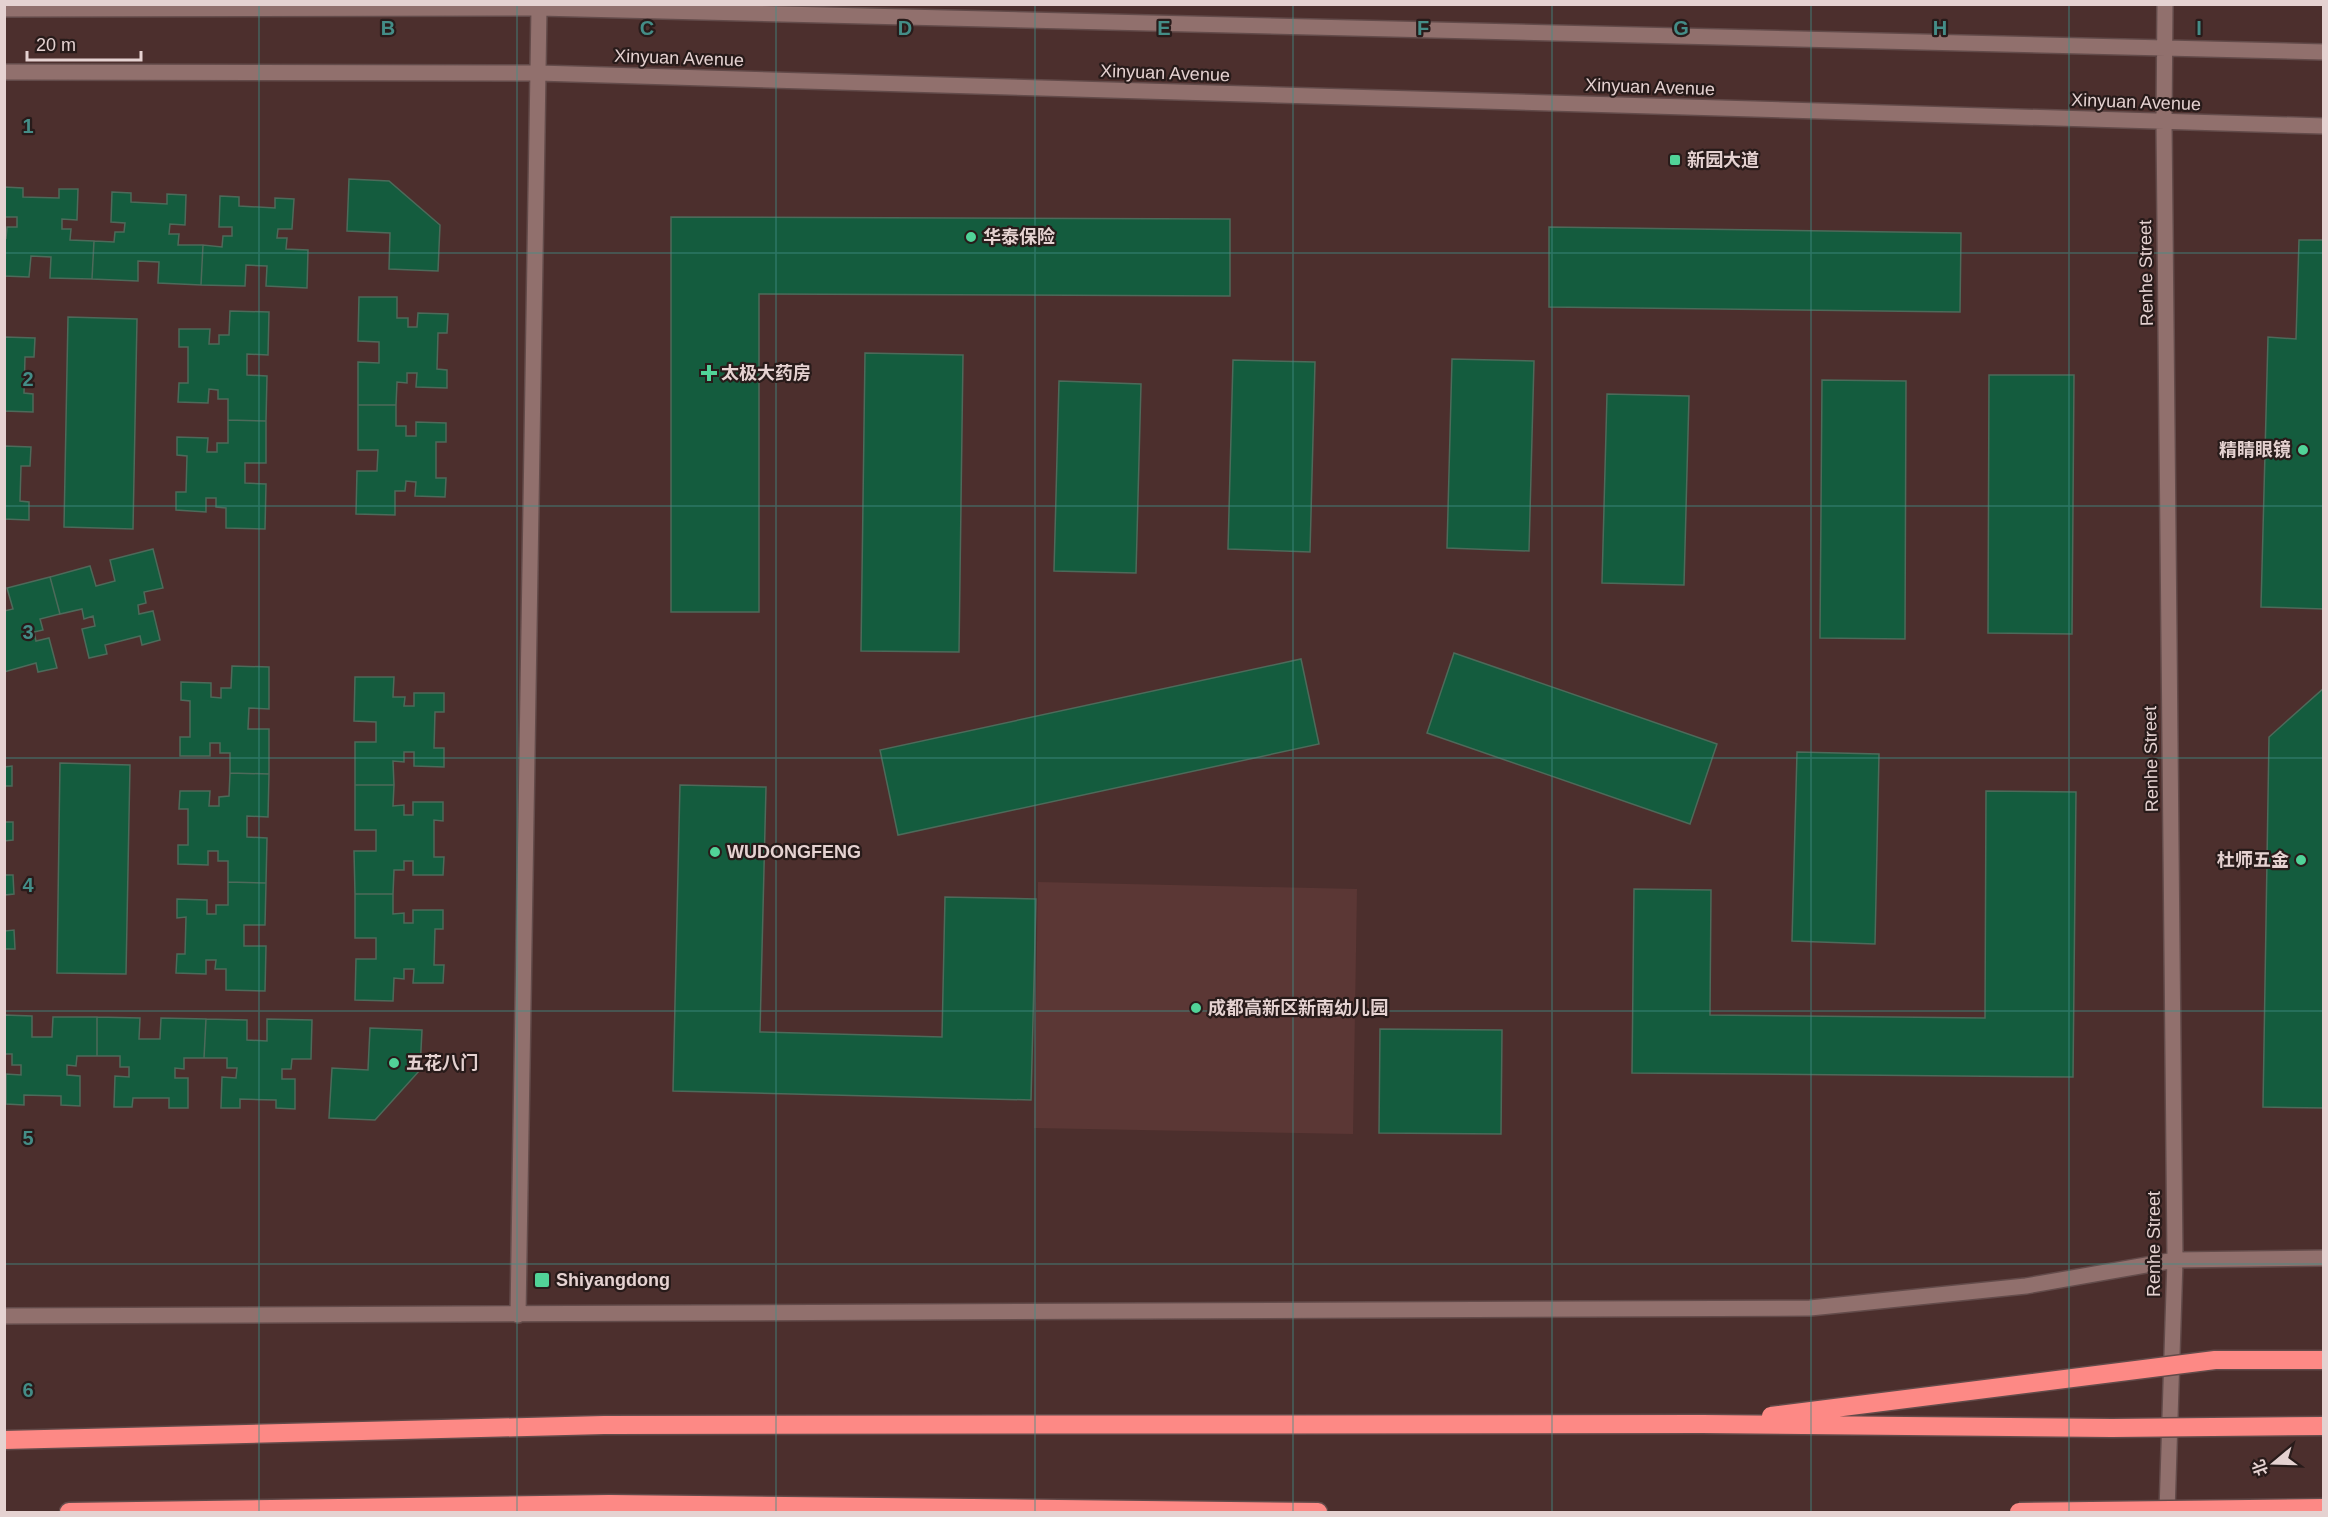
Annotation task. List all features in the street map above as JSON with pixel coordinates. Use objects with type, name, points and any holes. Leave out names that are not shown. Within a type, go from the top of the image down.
[{"type":"highway","points":[[1702,1424],[2215,1360],[2324,1360]]},
{"type":"highway","points":[[4,1440],[604,1425],[1702,1424],[2100,1428],[2324,1426]]},
{"type":"highway","points":[[69,1512],[609,1504],[1318,1512]]},
{"type":"highway","points":[[2019,1512],[2324,1508]]},
{"type":"street","name":"Renhe Street","points":[[2165,4],[2164,122],[2175,1260],[2167,1512]]},
{"type":"street","points":[[518,1315],[539,8]]},
{"type":"street","points":[[4,9],[539,8],[2324,52]]},
{"type":"street","name":"Xinyuan Avenue","points":[[4,72],[538,73],[2324,126]]},
{"type":"street","points":[[4,1316],[1810,1308],[2026,1286],[2175,1260],[2324,1258]]},
{"type":"shaded area","name":"成都高新区新南幼儿园","points":[[1038,882],[1357,889],[1353,1134],[1034,1128]]},
{"type":"building","points":[[349,179],[389,181],[440,225],[438,271],[389,269],[390,233],[347,231]]},
{"type":"building","points":[[4,187],[23,188],[23,197],[59,198],[59,189],[78,189],[77,220],[62,219],[62,229],[71,229],[70,240],[94,241],[92,279],[50,278],[51,257],[31,256],[29,277],[4,276],[4,237],[6,238],[7,227],[17,227],[17,217],[4,217]]},
{"type":"building","points":[[112,192],[131,193],[131,202],[167,204],[167,194],[186,195],[185,225],[170,224],[169,234],[179,234],[178,245],[203,245],[201,285],[158,283],[159,262],[138,261],[138,281],[92,279],[94,241],[114,242],[115,232],[124,232],[125,223],[111,222]]},
{"type":"building","points":[[220,196],[239,197],[239,206],[275,208],[275,198],[294,199],[292,229],[278,229],[277,238],[287,238],[286,249],[308,250],[307,288],[266,286],[267,266],[246,265],[245,286],[201,285],[203,245],[222,247],[223,236],[232,236],[232,227],[219,227]]},
{"type":"building","points":[[671,217],[1230,219],[1230,296],[759,294],[759,612],[671,612]]},
{"type":"building","points":[[1549,227],[1961,233],[1960,312],[1549,307]]},
{"type":"building","points":[[2299,240],[2324,240],[2324,609],[2261,607],[2268,337],[2296,339]]},
{"type":"building","points":[[359,297],[397,297],[397,318],[408,318],[408,327],[417,327],[418,313],[448,314],[447,333],[438,333],[437,369],[447,370],[447,388],[416,387],[417,373],[407,373],[407,383],[397,382],[396,405],[358,405],[358,362],[379,363],[379,342],[358,341]]},
{"type":"building","points":[[230,311],[269,312],[268,355],[247,354],[247,375],[267,376],[266,421],[228,420],[228,399],[218,399],[218,390],[209,389],[208,403],[178,402],[179,383],[188,383],[188,347],[179,347],[179,329],[210,329],[209,344],[219,344],[219,335],[229,335]]},
{"type":"building","points":[[68,317],[137,319],[133,529],[64,527]]},
{"type":"building","points":[[5,337],[35,338],[34,357],[25,357],[24,393],[33,394],[33,412],[4,411]]},
{"type":"building","points":[[865,353],[963,355],[959,652],[861,651]]},
{"type":"building","points":[[1452,359],[1534,361],[1529,551],[1447,548]]},
{"type":"building","points":[[1233,360],[1315,362],[1310,552],[1228,549]]},
{"type":"building","points":[[1989,375],[2074,375],[2072,634],[1988,633]]},
{"type":"building","points":[[1822,380],[1906,381],[1905,639],[1820,638]]},
{"type":"building","points":[[1059,381],[1141,384],[1136,573],[1054,571]]},
{"type":"building","points":[[1607,394],[1689,396],[1684,585],[1602,583]]},
{"type":"building","points":[[358,405],[396,405],[396,426],[406,426],[406,436],[416,436],[416,422],[446,423],[446,442],[436,442],[436,478],[446,478],[445,497],[415,496],[416,482],[406,481],[405,491],[395,491],[395,515],[356,514],[357,471],[377,471],[378,450],[358,450]]},
{"type":"building","points":[[228,420],[266,421],[266,463],[245,463],[245,483],[266,484],[265,529],[226,528],[226,508],[216,507],[216,498],[206,498],[206,512],[176,510],[176,492],[186,492],[187,456],[177,455],[177,437],[208,438],[207,452],[217,452],[217,443],[228,443]]},
{"type":"building","points":[[4,446],[31,447],[30,466],[21,466],[20,501],[29,502],[29,520],[4,519]]},
{"type":"building","points":[[153,549],[163,588],[144,592],[146,603],[138,605],[139,614],[153,611],[160,640],[142,645],[140,636],[105,645],[107,654],[89,658],[82,629],[95,626],[93,616],[84,619],[82,609],[60,614],[50,577],[90,566],[96,586],[115,581],[110,560]]},
{"type":"building","points":[[50,577],[60,614],[40,619],[43,630],[34,632],[36,641],[49,638],[57,668],[38,672],[36,663],[4,672],[4,611],[13,609],[7,588]]},
{"type":"building","points":[[1454,653],[1717,744],[1690,824],[1427,733]]},
{"type":"building","points":[[1301,659],[1319,744],[898,835],[880,750]]},
{"type":"building","points":[[232,666],[269,667],[269,709],[249,708],[248,729],[269,729],[269,774],[230,773],[230,753],[220,753],[220,743],[210,743],[210,756],[180,756],[180,737],[190,737],[190,701],[181,700],[181,682],[211,683],[211,697],[221,698],[221,688],[231,688]]},
{"type":"building","points":[[355,677],[394,677],[393,697],[405,697],[404,706],[414,706],[414,693],[444,693],[444,712],[435,712],[434,748],[444,748],[444,767],[414,766],[414,752],[404,752],[404,762],[393,761],[394,785],[355,785],[355,742],[376,742],[376,722],[354,721]]},
{"type":"building","points":[[2324,688],[2324,1108],[2263,1107],[2269,737]]},
{"type":"building","points":[[1797,752],[1879,754],[1875,944],[1792,941]]},
{"type":"building","points":[[60,763],[130,765],[126,974],[57,973]]},
{"type":"building","points":[[12,766],[12,786],[4,786],[4,767]]},
{"type":"building","points":[[230,773],[269,774],[268,817],[247,816],[247,837],[267,838],[266,883],[228,882],[228,861],[218,861],[218,851],[208,851],[208,865],[178,864],[178,845],[188,845],[188,809],[179,809],[180,791],[210,791],[209,806],[219,806],[219,797],[229,796]]},
{"type":"building","points":[[355,785],[394,785],[393,806],[404,805],[404,815],[413,815],[413,802],[443,802],[443,821],[434,820],[434,857],[444,857],[443,875],[413,875],[413,861],[404,861],[404,870],[394,870],[393,894],[355,894],[354,851],[376,851],[376,830],[355,830]]},
{"type":"building","points":[[680,785],[766,787],[760,1032],[942,1037],[945,897],[1036,899],[1031,1100],[673,1091]]},
{"type":"building","points":[[1986,791],[2076,792],[2073,1077],[1632,1073],[1634,889],[1711,890],[1710,1015],[1985,1018]]},
{"type":"building","points":[[4,822],[13,822],[13,840],[4,841]]},
{"type":"building","points":[[4,875],[13,875],[14,894],[5,895],[5,931],[14,930],[15,949],[4,949]]},
{"type":"building","points":[[228,882],[266,883],[265,925],[244,925],[244,946],[266,946],[265,991],[226,990],[226,969],[215,969],[216,960],[206,960],[206,974],[176,973],[177,954],[185,954],[186,917],[177,918],[177,899],[207,900],[207,914],[216,914],[216,905],[228,905]]},
{"type":"building","points":[[355,894],[393,894],[393,914],[404,913],[404,923],[413,923],[413,910],[443,910],[443,929],[435,929],[434,965],[444,965],[443,983],[413,983],[414,969],[404,969],[404,979],[394,978],[393,1001],[355,1000],[356,959],[376,959],[376,938],[355,938]]},
{"type":"building","points":[[4,1015],[32,1016],[32,1037],[52,1037],[53,1017],[97,1017],[97,1056],[77,1056],[76,1066],[67,1065],[67,1075],[80,1076],[80,1106],[61,1105],[61,1096],[24,1095],[24,1105],[6,1104],[6,1074],[21,1075],[21,1065],[12,1065],[12,1054],[4,1054]]},
{"type":"building","points":[[97,1017],[140,1018],[139,1039],[160,1039],[161,1018],[206,1019],[204,1058],[184,1058],[184,1069],[175,1068],[175,1078],[188,1078],[188,1108],[169,1108],[169,1098],[133,1098],[132,1107],[114,1107],[115,1076],[129,1077],[129,1067],[120,1067],[120,1056],[97,1056]]},
{"type":"building","points":[[206,1019],[247,1020],[247,1040],[267,1041],[267,1019],[312,1020],[311,1059],[292,1059],[291,1069],[282,1069],[282,1079],[295,1079],[295,1109],[276,1108],[276,1100],[240,1099],[240,1108],[221,1108],[222,1077],[236,1078],[237,1068],[227,1068],[227,1058],[204,1058]]},
{"type":"building","points":[[370,1028],[422,1030],[420,1070],[375,1120],[329,1118],[332,1068],[368,1070]]},
{"type":"building","points":[[1380,1029],[1502,1030],[1501,1134],[1379,1133]]},
{"type":"place","name":"新园大道","points":[[1675,160]]},
{"type":"place","name":"华泰保险","points":[[971,237]]},
{"type":"place","name":"太极大药房","points":[[709,373]]},
{"type":"place","name":"精睛眼镜","points":[[2303,450]]},
{"type":"place","name":"WUDONGFENG","points":[[715,852]]},
{"type":"place","name":"杜师五金","points":[[2301,860]]},
{"type":"place","name":"成都高新区新南幼儿园","points":[[1196,1008]]},
{"type":"place","name":"五花八门","points":[[394,1063]]},
{"type":"place","name":"Shiyangdong","points":[[542,1280]]}]
